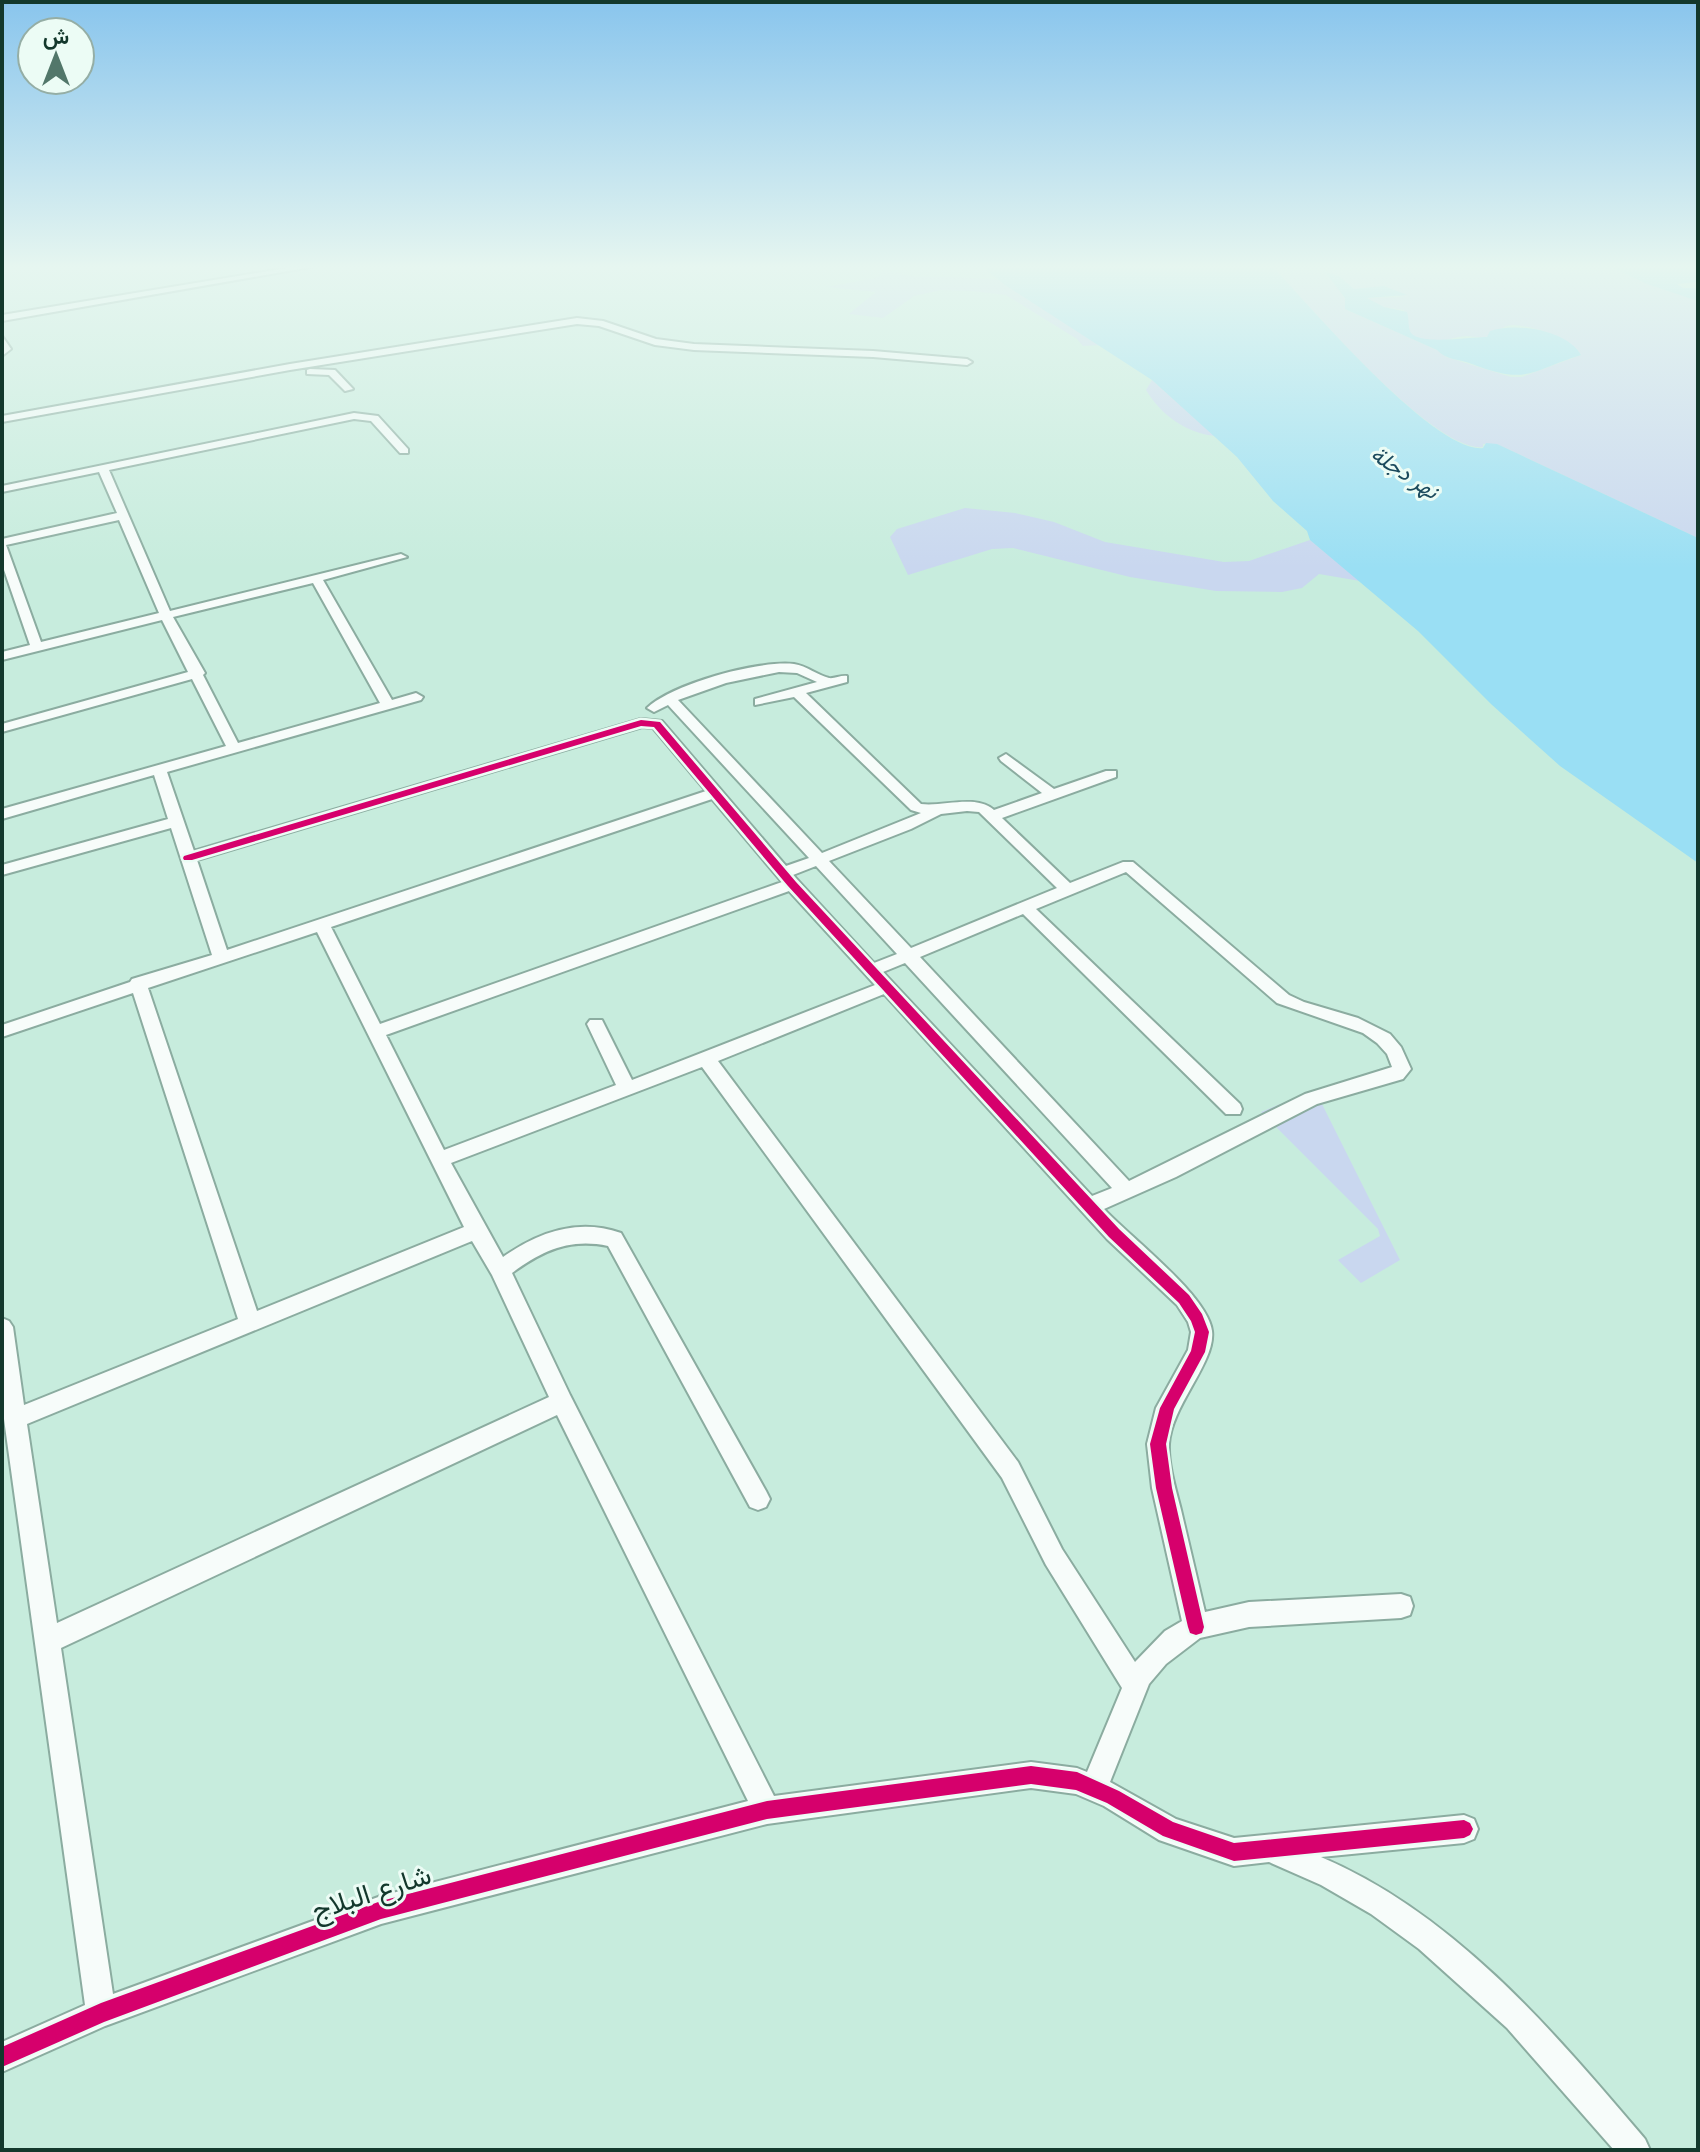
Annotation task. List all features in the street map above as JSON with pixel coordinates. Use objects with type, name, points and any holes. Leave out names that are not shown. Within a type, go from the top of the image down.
[{"type":"street","points":[[2,419],[288,367]]},
{"type":"street","points":[[291,367],[298,373],[330,371],[348,389]]},
{"type":"street","points":[[2,489],[354,416],[374,418],[404,451]]},
{"type":"street","points":[[103,468],[165,614],[235,750]]},
{"type":"street","points":[[37,648],[2,544],[125,515]]},
{"type":"street","points":[[2,656],[401,557]]},
{"type":"street","points":[[316,578],[388,705]]},
{"type":"street","points":[[654,708],[669,698],[767,669],[801,670],[835,681],[760,702]]},
{"type":"street","points":[[2,728],[198,673]]},
{"type":"street","points":[[797,692],[916,807],[976,806],[992,816],[1067,889]]},
{"type":"street","points":[[2,814],[416,697]]},
{"type":"street","points":[[669,698],[1127,1191]]},
{"type":"street","points":[[188,858],[645,722],[659,726],[788,878],[1090,1206],[1184,1299],[1197,1318],[1202,1332],[1198,1352],[1167,1408],[1158,1444],[1161,1477],[1196,1627]]},
{"type":"street","points":[[1006,758],[1053,795]]},
{"type":"street","points":[[160,771],[221,957]]},
{"type":"street","points":[[992,816],[1111,774]]},
{"type":"street","points":[[2,1031],[138,983],[322,925],[715,793]]},
{"type":"street","points":[[376,1032],[788,878],[819,859],[906,826],[939,809]]},
{"type":"street","points":[[2,870],[175,822]]},
{"type":"street","points":[[873,970],[1128,865],[1283,999],[1298,1008],[1367,1028],[1394,1051],[1402,1069],[1389,1078],[1311,1099],[1169,1172],[1090,1206]]},
{"type":"street","points":[[1025,907],[1233,1109]]},
{"type":"street","points":[[322,925],[476,1231],[500,1270],[562,1402],[767,1810]]},
{"type":"street","points":[[138,983],[250,1323]]},
{"type":"street","points":[[440,1159],[706,1059],[888,986]]},
{"type":"street","points":[[596,1024],[627,1089]]},
{"type":"street","points":[[706,1059],[1010,1470],[1054,1557],[1135,1686]]},
{"type":"street","points":[[15,1419],[476,1231]]},
{"type":"street","points":[[500,1270],[536,1244],[590,1232],[614,1239],[758,1499]]},
{"type":"street","points":[[2,1327],[15,1419],[10,1456],[47,1641],[101,2013]]},
{"type":"street","points":[[47,1641],[562,1402]]},
{"type":"street","points":[[1094,1788],[1135,1686],[1152,1659],[1196,1627],[1231,1615],[1401,1606]]},
{"type":"street","name":"شارع البلاج","points":[[2,2057],[101,2013],[381,1910],[767,1810],[1031,1775],[1055,1776],[1094,1788],[1169,1830],[1234,1852],[1464,1829]]},
{"type":"street","points":[[1271,1849],[1338,1876],[1419,1930],[1507,2009],[1634,2150]]},
{"type":"shaded area","points":[[1367,367],[1480,367],[1511,377],[1522,377],[1548,367],[1698,367],[1698,538],[1497,444],[1483,444],[1483,447],[1461,442],[1404,403]]},
{"type":"shaded area","points":[[1152,380],[1215,436],[1184,427],[1167,415],[1146,390]]},
{"type":"shaded area","points":[[965,508],[1015,513],[1054,522],[1105,542],[1224,562],[1249,561],[1310,540],[1360,581],[1319,574],[1302,588],[1282,592],[1216,591],[1130,577],[1013,548],[992,549],[908,575],[890,537],[897,529]]},
{"type":"shaded area","points":[[1315,1090],[1400,1260],[1361,1283],[1338,1260],[1380,1236],[1378,1229],[1261,1112]]},
{"type":"water","name":"نهر دجلة","points":[[1133,367],[1367,367],[1435,427],[1462,443],[1483,448],[1486,443],[1497,444],[1698,538],[1698,863],[1560,766],[1491,704],[1418,631],[1310,540],[1307,531],[1273,501],[1237,457],[1152,380]]},
{"type":"water","points":[[1483,367],[1548,367],[1517,375]]},
{"type":"cycle path","points":[[188,858],[641,723],[657,724],[792,884],[1114,1233],[1184,1299],[1197,1318],[1202,1332],[1198,1352],[1167,1408],[1158,1444],[1164,1488],[1196,1627]]},
{"type":"cycle path","points":[[2,2057],[101,2013],[381,1910],[767,1810],[1031,1775],[1077,1781],[1113,1797],[1169,1830],[1234,1852],[1464,1829]]}]
